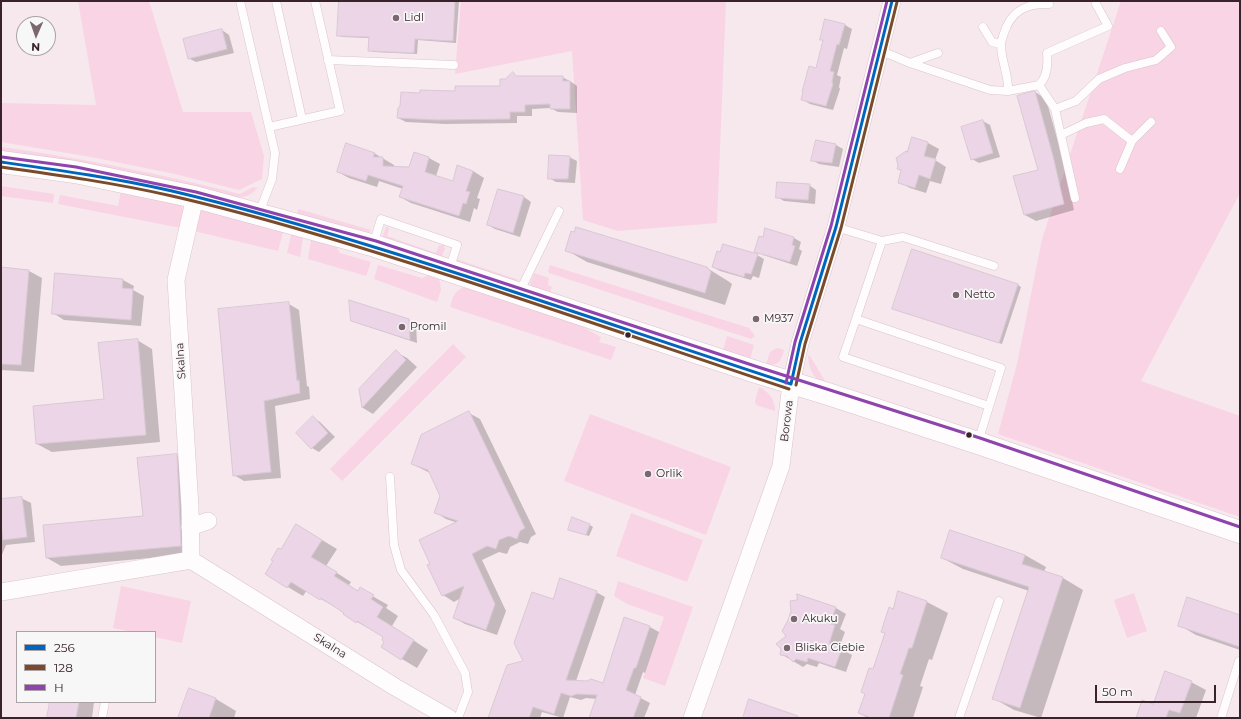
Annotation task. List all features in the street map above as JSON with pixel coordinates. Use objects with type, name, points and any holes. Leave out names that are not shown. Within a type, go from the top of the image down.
[{"type":"street","name":"Borowa","points":[[692,718],[781,466],[791,384],[800,343],[836,227],[892,1]]},
{"type":"street","points":[[1,162],[75,172],[195,197],[373,246],[791,384],[836,396],[1240,532]]},
{"type":"street","name":"Skalna","points":[[195,197],[176,280],[190,507],[191,560],[395,687],[449,718]]},
{"type":"street","points":[[190,527],[208,521]]},
{"type":"street","points":[[5,588],[191,560]]},
{"type":"lane","points":[[240,1],[276,153],[272,179],[258,214]]},
{"type":"lane","points":[[276,1],[302,119]]},
{"type":"lane","points":[[270,127],[340,111],[315,1]]},
{"type":"lane","points":[[1008,91],[1009,81],[1000,44],[1007,24],[1018,11],[1038,4],[1049,4]]},
{"type":"lane","points":[[879,50],[910,63],[990,90],[1008,91],[1039,85],[1044,80],[1048,63],[1047,53],[1108,26],[1096,4]]},
{"type":"lane","points":[[982,27],[992,42],[1000,44]]},
{"type":"lane","points":[[1055,108],[1076,101],[1099,79],[1125,68],[1156,60],[1171,47],[1161,31]]},
{"type":"lane","points":[[910,63],[938,53]]},
{"type":"lane","points":[[328,60],[454,65]]},
{"type":"lane","points":[[1039,85],[1055,108],[1075,198]]},
{"type":"lane","points":[[1061,134],[1086,122],[1104,119],[1132,141]]},
{"type":"lane","points":[[1120,169],[1132,141],[1151,122]]},
{"type":"lane","points":[[519,293],[559,211]]},
{"type":"lane","points":[[836,227],[882,241],[903,237],[994,266]]},
{"type":"lane","points":[[882,241],[843,358],[989,406]]},
{"type":"lane","points":[[856,319],[1001,368],[978,443]]},
{"type":"lane","points":[[390,477],[394,545],[401,570],[434,615],[465,673],[468,692],[458,718]]},
{"type":"lane","points":[[959,718],[999,601]]},
{"type":"lane","points":[[1221,718],[1239,661]]},
{"type":"lane","points":[[102,718],[105,703]]},
{"type":"shaded area","points":[[78,1],[149,1],[183,112],[251,112],[264,156],[262,179],[239,190],[175,174],[91,157],[1,142],[1,103],[96,105]]},
{"type":"shaded area","points":[[461,1],[726,1],[717,223],[618,231],[583,220],[572,51],[455,74]]},
{"type":"shaded area","points":[[1121,1],[1240,1],[1240,193],[1141,381],[1240,416],[1240,517],[998,434],[1017,364],[1042,239]]},
{"type":"shaded area","points":[[1,147],[121,167],[240,194],[253,187],[258,188],[248,196],[235,197],[1,152]]},
{"type":"shaded area","points":[[1,186],[54,194],[53,203],[1,196]]},
{"type":"shaded area","points":[[121,190],[181,204],[184,212],[181,228],[58,204],[60,195],[118,206]]},
{"type":"shaded area","points":[[298,209],[371,230],[369,233],[297,214]]},
{"type":"shaded area","points":[[205,210],[284,229],[278,251],[194,231],[200,212]]},
{"type":"shaded area","points":[[386,227],[389,229],[387,236],[436,253],[439,245],[444,245],[445,249],[442,256],[438,258],[385,241],[383,235]]},
{"type":"shaded area","points":[[292,231],[301,234],[303,238],[300,257],[287,253]]},
{"type":"shaded area","points":[[314,238],[334,243],[340,253],[371,262],[366,276],[308,259],[311,240]]},
{"type":"shaded area","points":[[456,259],[519,280],[515,282],[458,263]]},
{"type":"shaded area","points":[[378,265],[422,278],[431,274],[438,278],[441,290],[437,302],[374,279]]},
{"type":"shaded area","points":[[550,265],[749,328],[755,336],[751,339],[549,273],[548,271]]},
{"type":"shaded area","points":[[534,273],[549,278],[548,285],[552,287],[550,293],[531,288],[530,283]]},
{"type":"shaded area","points":[[468,286],[567,318],[601,337],[599,342],[616,347],[611,360],[450,307],[457,291]]},
{"type":"shaded area","points":[[727,336],[754,345],[750,359],[723,350]]},
{"type":"shaded area","points":[[453,344],[466,357],[342,481],[330,469]]},
{"type":"shaded area","points":[[777,348],[784,350],[781,360],[776,364],[766,364],[770,352]]},
{"type":"shaded area","points":[[808,355],[825,381],[824,384],[812,372]]},
{"type":"shaded area","points":[[759,387],[766,391],[773,399],[775,411],[756,405],[755,401]]},
{"type":"shaded area","name":"Orlik","points":[[590,414],[731,467],[706,535],[564,481]]},
{"type":"shaded area","points":[[631,513],[703,540],[687,582],[616,556]]},
{"type":"shaded area","points":[[618,581],[693,607],[665,686],[643,678],[664,617],[627,604],[614,596]]},
{"type":"shaded area","points":[[121,586],[191,601],[182,643],[156,637],[156,631],[127,631],[113,628]]},
{"type":"shaded area","points":[[1134,593],[1147,631],[1127,638],[1114,600]]},
{"type":"building","name":"Lidl","points":[[339,1],[455,1],[453,41],[415,39],[414,53],[368,51],[369,37],[337,36]]},
{"type":"building","points":[[825,19],[845,24],[839,45],[837,44],[830,71],[834,72],[833,84],[826,106],[801,100],[809,66],[816,68],[823,40],[820,40]]},
{"type":"building","points":[[222,29],[227,49],[188,59],[183,39]]},
{"type":"building","points":[[513,72],[516,76],[563,76],[563,81],[570,81],[570,109],[550,109],[550,104],[525,105],[525,112],[510,112],[510,119],[437,120],[397,118],[401,92],[420,93],[420,90],[455,91],[455,86],[500,86],[500,79],[505,79]]},
{"type":"building","points":[[1035,91],[1053,156],[1064,204],[1024,215],[1013,176],[1038,170],[1017,96]]},
{"type":"building","points":[[983,120],[993,153],[971,160],[961,127]]},
{"type":"building","points":[[912,137],[928,142],[924,156],[936,159],[930,179],[919,175],[915,188],[898,183],[901,170],[897,169],[898,165],[896,158],[906,151],[907,152]]},
{"type":"building","points":[[816,140],[836,144],[832,163],[811,161]]},
{"type":"building","points":[[346,143],[375,153],[373,157],[383,157],[383,166],[409,167],[414,152],[429,157],[425,172],[453,181],[457,165],[473,171],[466,191],[470,192],[466,204],[463,203],[459,216],[399,197],[403,186],[368,175],[366,181],[337,172]]},
{"type":"building","points":[[549,155],[570,156],[568,179],[548,179]]},
{"type":"building","points":[[777,182],[810,184],[808,200],[776,198]]},
{"type":"building","points":[[498,189],[524,196],[513,233],[487,225]]},
{"type":"building","points":[[576,227],[707,267],[711,272],[705,293],[565,251],[571,231],[574,232]]},
{"type":"building","points":[[765,228],[794,237],[792,245],[795,246],[790,262],[754,252],[759,236],[763,237]]},
{"type":"building","points":[[723,244],[758,254],[751,274],[745,273],[744,277],[712,267],[717,251],[720,252]]},
{"type":"building","name":"Netto","points":[[912,249],[1018,284],[999,343],[892,309]]},
{"type":"building","points":[[1,267],[29,270],[21,365],[1,364]]},
{"type":"building","points":[[55,273],[123,279],[122,288],[133,289],[131,320],[52,314]]},
{"type":"building","points":[[349,300],[409,319],[410,340],[351,321]]},
{"type":"building","points":[[289,302],[297,381],[299,380],[300,393],[264,401],[271,472],[233,476],[218,309]]},
{"type":"building","points":[[138,339],[146,435],[36,444],[33,406],[104,399],[98,343]]},
{"type":"building","points":[[396,350],[406,360],[362,408],[359,389]]},
{"type":"building","points":[[469,411],[525,528],[520,531],[517,539],[509,536],[499,540],[496,549],[487,546],[472,554],[495,604],[486,630],[453,618],[464,586],[442,596],[427,565],[430,564],[419,540],[458,521],[434,513],[440,496],[428,470],[411,464],[421,435]]},
{"type":"building","points":[[313,416],[328,433],[311,449],[296,433]]},
{"type":"building","points":[[177,454],[181,546],[46,558],[43,525],[143,516],[137,458]]},
{"type":"building","points":[[22,497],[27,537],[3,540],[1,499]]},
{"type":"building","points":[[572,517],[590,524],[586,535],[568,530]]},
{"type":"building","points":[[296,524],[322,540],[311,557],[337,572],[334,576],[358,591],[360,587],[374,595],[371,599],[383,607],[377,617],[414,640],[401,660],[381,647],[384,642],[382,640],[383,637],[357,621],[356,623],[321,598],[320,600],[291,582],[287,588],[265,574],[273,561],[271,560],[278,548],[281,549]]},
{"type":"building","points":[[950,530],[1025,555],[1022,564],[1063,577],[1020,708],[992,699],[1029,587],[941,558]]},
{"type":"building","points":[[560,578],[597,591],[566,680],[587,681],[591,679],[603,683],[624,617],[650,626],[636,668],[634,668],[626,690],[641,697],[633,718],[589,718],[597,695],[577,694],[571,696],[561,693],[554,714],[533,707],[529,718],[488,718],[507,665],[523,661],[514,643],[532,592],[553,599]]},
{"type":"building","points":[[898,591],[927,601],[912,648],[909,648],[900,674],[903,675],[889,718],[872,718],[858,713],[865,694],[861,692],[869,668],[873,669],[885,633],[881,632],[889,607],[893,609]]},
{"type":"building","points":[[797,594],[836,607],[830,624],[835,625],[829,644],[842,648],[835,667],[808,658],[807,662],[796,659],[793,662],[787,656],[780,655],[781,649],[776,644],[786,636],[782,631],[791,611],[790,601],[797,600]]},
{"type":"building","points":[[1187,597],[1240,615],[1240,647],[1178,626]]},
{"type":"building","points":[[1165,671],[1192,681],[1180,713],[1169,710],[1166,718],[1136,718],[1142,700],[1153,704]]},
{"type":"building","points":[[189,688],[216,698],[209,718],[178,718]]},
{"type":"building","points":[[749,699],[798,716],[798,718],[743,718]]},
{"type":"building","points":[[50,703],[79,703],[76,718],[47,718]]},
{"type":"transit line","name":"H","points":[[786,383],[795,342],[831,226],[887,1]]},
{"type":"transit line","name":"256","points":[[791,384],[800,343],[836,227],[892,1]]},
{"type":"transit line","name":"128","points":[[796,385],[805,344],[841,228],[897,2]]},
{"type":"transit line","name":"H","points":[[2,157],[76,167],[196,192],[376,241],[758,367],[980,438],[1240,527]]},
{"type":"transit line","name":"256","points":[[1,162],[151,186],[280,219],[438,267],[791,384]]},
{"type":"transit line","name":"128","points":[[1,167],[151,191],[280,224],[457,278],[789,389]]},
{"type":"place","name":"Lidl","points":[[396,18]]},
{"type":"place","name":"Netto","points":[[956,295]]},
{"type":"place","name":"M937","points":[[756,319]]},
{"type":"place","name":"Promil","points":[[402,327]]},
{"type":"place","name":"Orlik","points":[[648,474]]},
{"type":"place","name":"Akuku","points":[[794,619]]},
{"type":"place","name":"Bliska Ciebie","points":[[787,648]]}]
